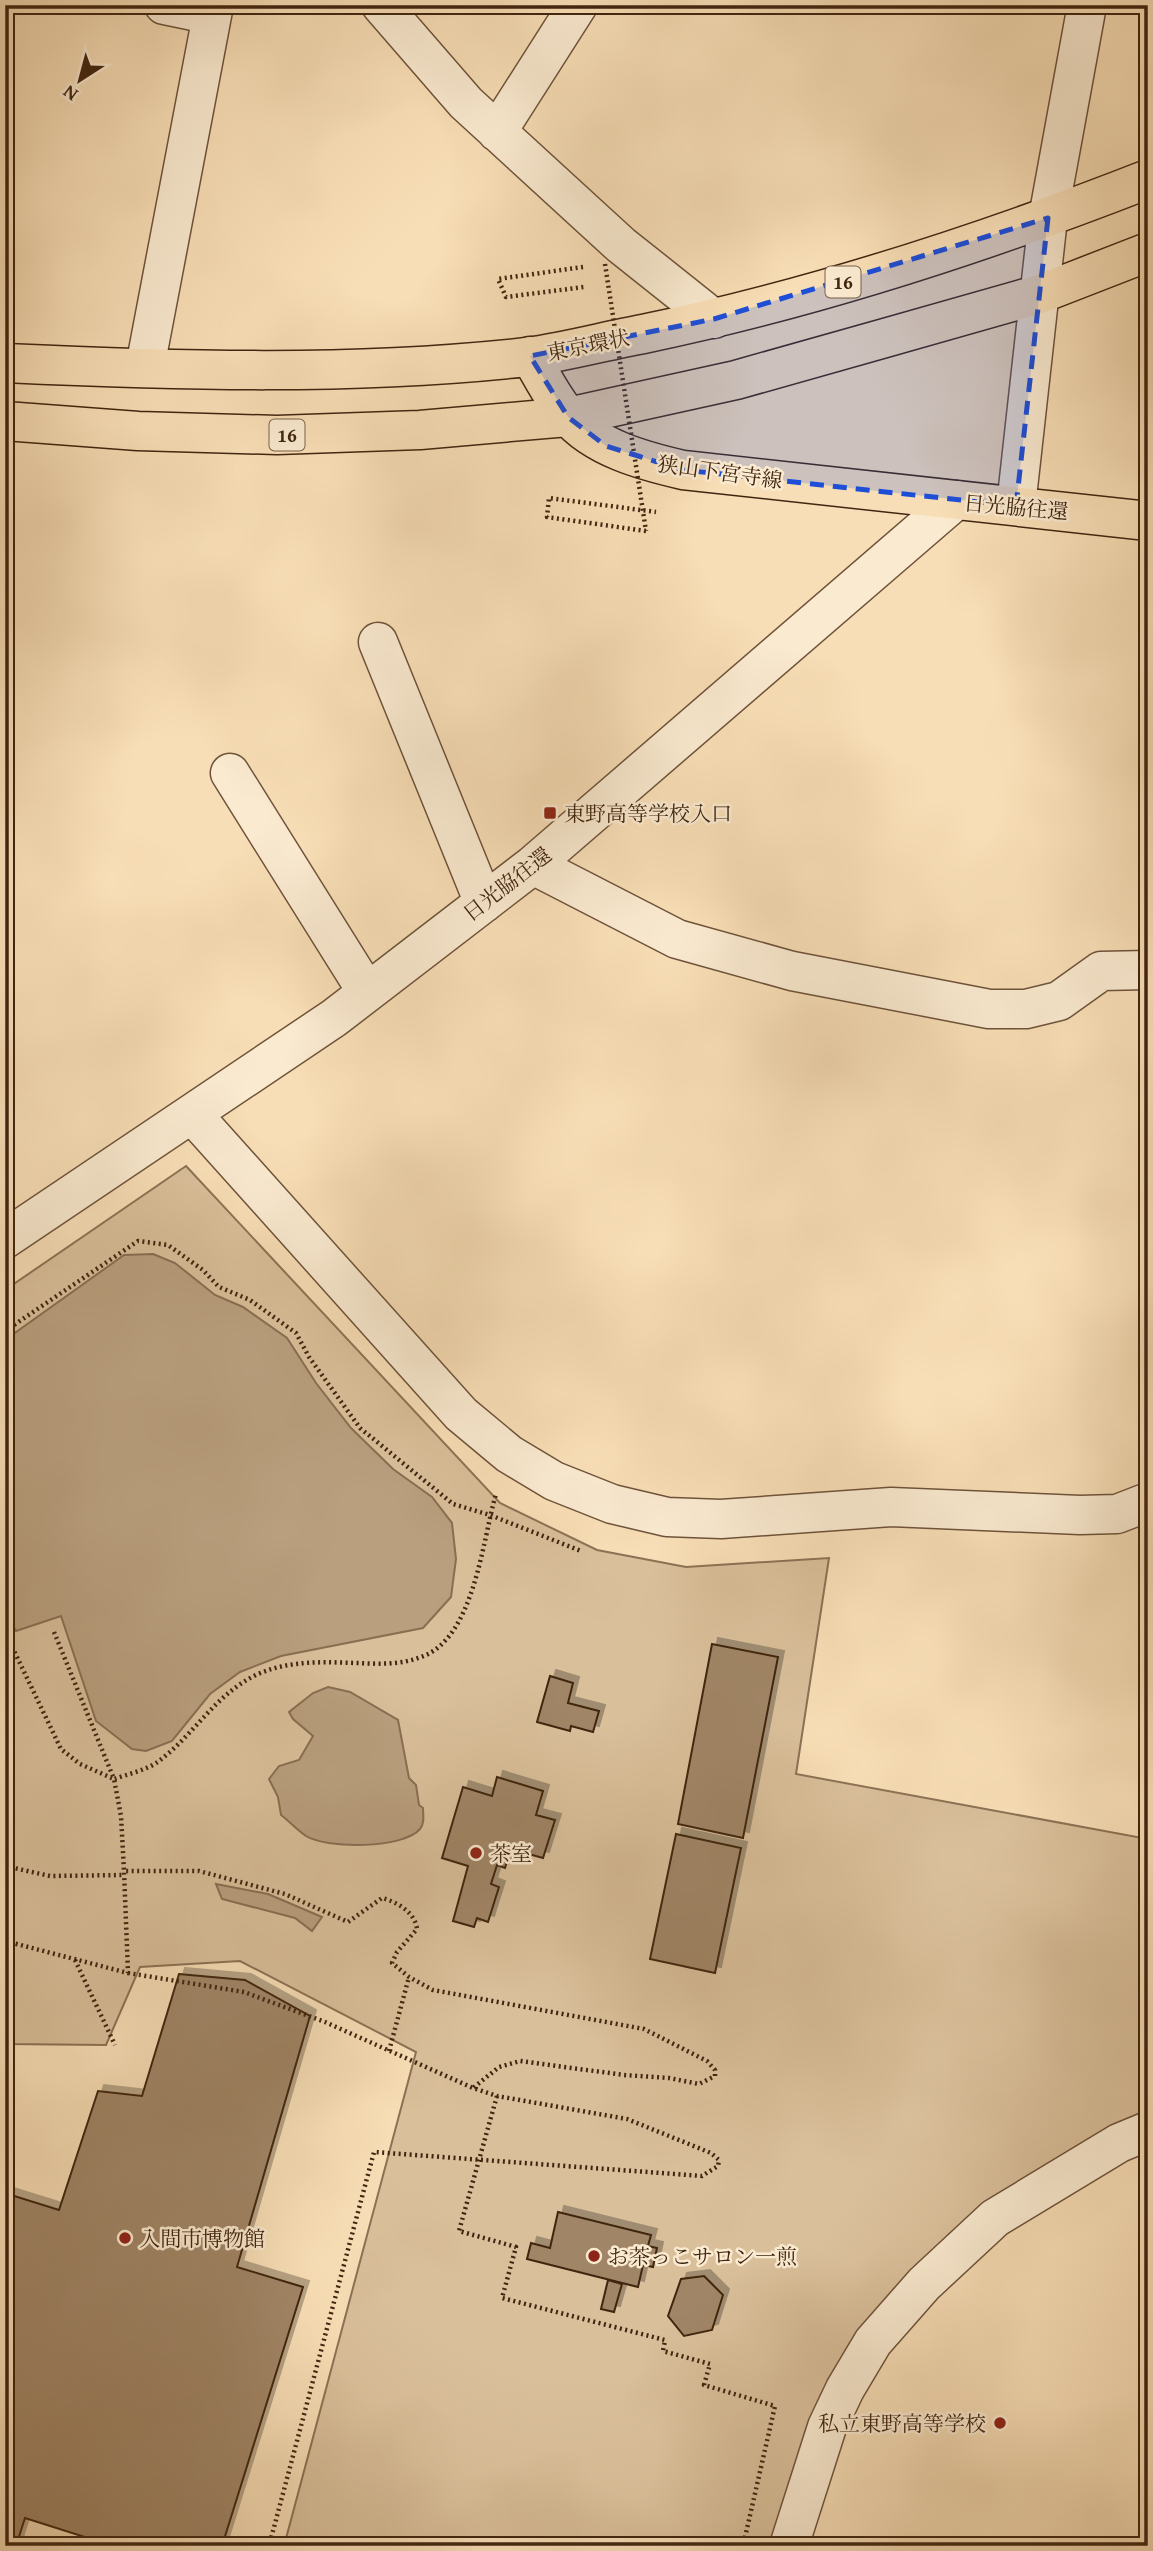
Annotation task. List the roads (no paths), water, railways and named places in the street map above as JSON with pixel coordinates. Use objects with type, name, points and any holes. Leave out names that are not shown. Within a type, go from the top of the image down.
[{"type":"main road","name":"東京環状","points":[[5,363],[266,371],[402,367],[530,356],[714,319],[1048,218],[1148,179]]},
{"type":"main road","name":"16","points":[[5,421],[138,431],[277,435],[420,430],[568,417],[736,380],[1040,294],[1148,253]]},
{"type":"main road","name":"狭山下宮寺線","points":[[530,356],[568,417],[606,446],[647,462],[684,470],[956,500]]},
{"type":"main road","name":"日光脇往還","points":[[956,500],[1148,521]]},
{"type":"street","points":[[145,367],[213,10],[164,5]]},
{"type":"street","points":[[382,5],[466,103],[621,245],[714,319]]},
{"type":"street","points":[[497,132],[578,5]]},
{"type":"street","points":[[1016,506],[1048,218],[1087,5]]},
{"type":"street","name":"日光脇往還","points":[[5,1239],[334,1018],[533,865],[956,500]]},
{"type":"street","points":[[378,642],[484,903]]},
{"type":"street","points":[[230,773],[367,992]]},
{"type":"street","points":[[533,865],[677,939],[792,971],[989,1009],[1026,1009],[1059,1001],[1101,971],[1148,970]]},
{"type":"street","points":[[192,1115],[461,1414],[509,1454],[554,1481],[612,1504],[667,1517],[721,1520],[891,1507],[1080,1515],[1117,1514],[1148,1502]]},
{"type":"street","points":[[789,2546],[827,2427],[845,2389],[873,2342],[924,2284],[995,2218],[1119,2143],[1148,2131]]},
{"type":"place","name":"東野高等学校入口","points":[[550,813]]},
{"type":"place","name":"茶室","points":[[476,1853]]},
{"type":"place","name":"入間市博物館","points":[[125,2238]]},
{"type":"place","name":"お茶っこサロン一煎","points":[[594,2256]]},
{"type":"place","name":"私立東野高等学校","points":[[1000,2423]]}]
